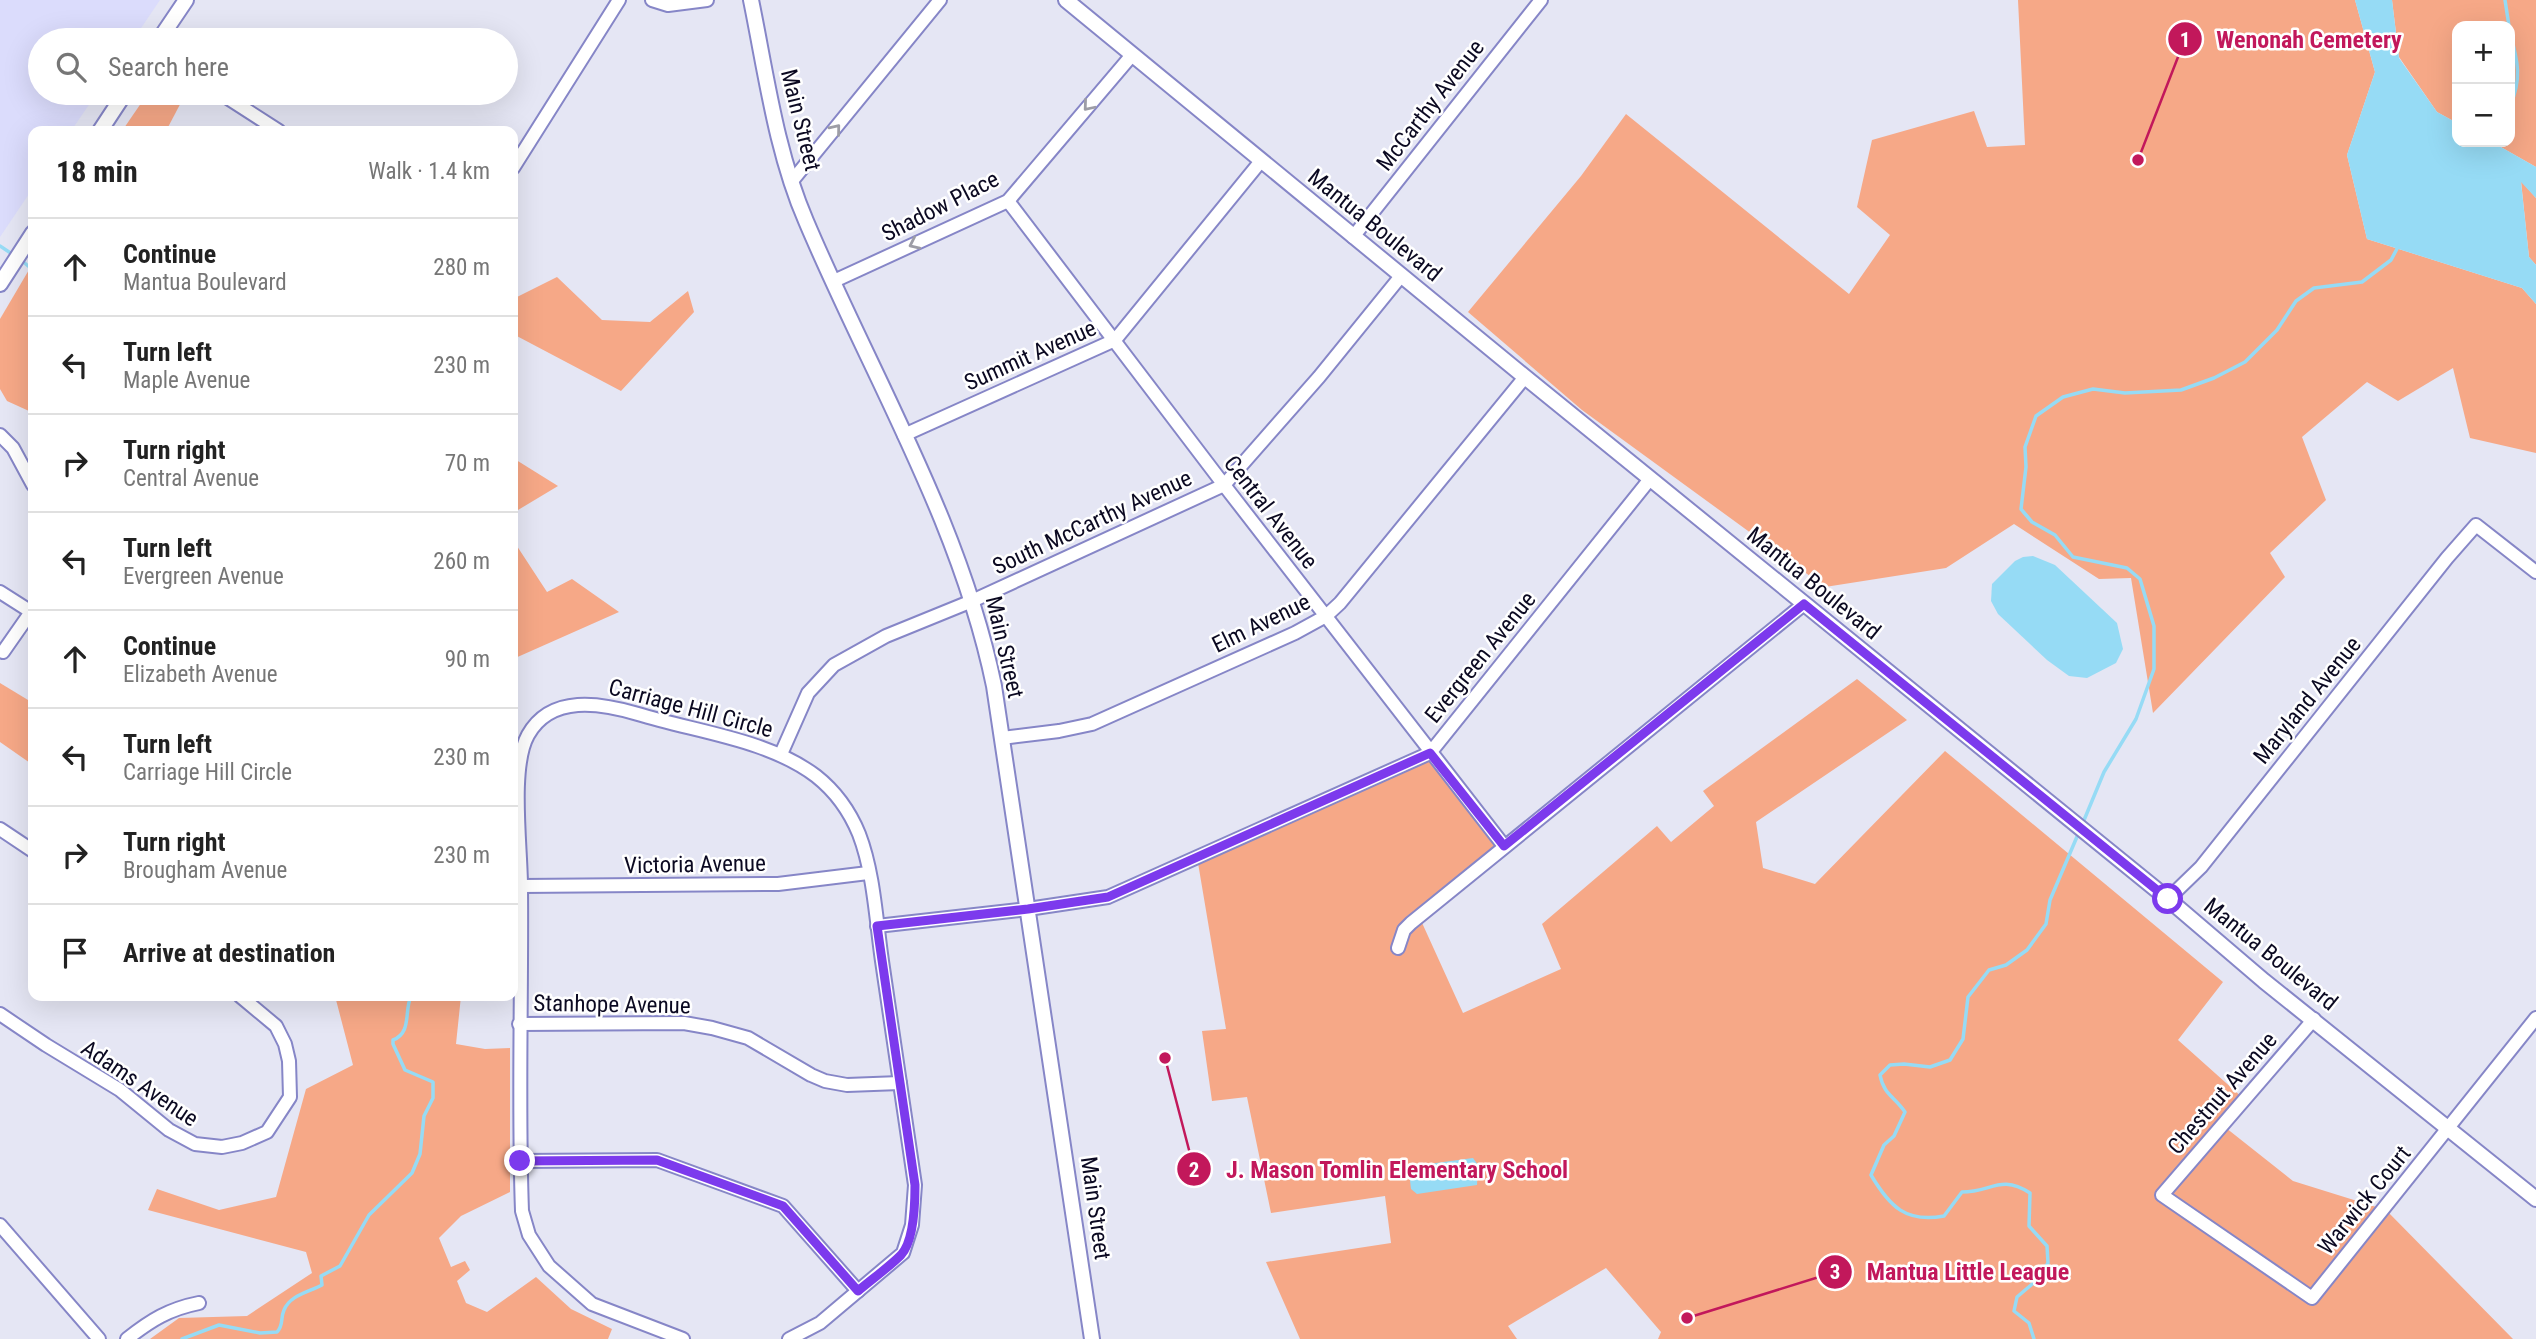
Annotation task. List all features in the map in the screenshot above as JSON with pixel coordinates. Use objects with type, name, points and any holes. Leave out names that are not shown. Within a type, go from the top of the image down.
[{"type":"main road","points":[[167,28],[186,0]]},
{"type":"main road","name":"Main Street","points":[[751,0],[780,140],[805,219],[953,544],[988,655],[1092,1339]]},
{"type":"main road","name":"Mantua Boulevard","points":[[1066,0],[1353,237],[2168,899],[2264,981],[2536,1199]]},
{"type":"main road","points":[[103,126],[117,105]]},
{"type":"main road","points":[[0,284],[28,241]]},
{"type":"street","points":[[518,160],[619,0]]},
{"type":"street","points":[[652,0],[668,5],[707,0]]},
{"type":"street","points":[[792,181],[940,0]]},
{"type":"street","name":"McCarthy Avenue","points":[[1353,237],[1541,0]]},
{"type":"street","name":"Shadow Place","points":[[834,281],[1008,201],[1132,54]]},
{"type":"street","points":[[239,105],[271,126]]},
{"type":"street","name":"Summit Avenue","points":[[904,435],[1115,340],[1261,161]]},
{"type":"street","name":"Central Avenue","points":[[1008,201],[1504,846]]},
{"type":"street","name":"South McCarthy Avenue","points":[[781,754],[808,693],[834,665],[886,636],[972,601],[1224,485],[1320,377],[1402,276]]},
{"type":"street","name":"Elm Avenue","points":[[1002,738],[1092,724],[1296,633],[1325,616],[1340,604],[1525,377]]},
{"type":"street","points":[[0,435],[13,448],[28,476]]},
{"type":"street","name":"Evergreen Avenue","points":[[877,926],[1108,897],[1430,753],[1650,479]]},
{"type":"street","name":"Maryland Avenue","points":[[2168,899],[2201,867],[2476,525],[2536,572]]},
{"type":"street","points":[[0,592],[28,609]]},
{"type":"street","points":[[1398,948],[1404,930],[1411,923],[1804,604]]},
{"type":"street","points":[[3,652],[28,619]]},
{"type":"street","name":"Carriage Hill Circle","points":[[683,1339],[592,1304],[549,1266],[529,1235],[522,1211],[518,776],[528,735],[548,713],[584,703],[614,707],[781,754],[816,776],[833,791],[851,817],[860,837],[877,926],[915,1185],[912,1225],[903,1253],[820,1324],[789,1339]]},
{"type":"street","points":[[0,829],[28,848]]},
{"type":"street","name":"Victoria Avenue","points":[[521,886],[778,884],[868,873]]},
{"type":"street","name":"Adams Avenue","points":[[0,1014],[120,1090],[169,1130],[195,1144],[222,1147],[242,1143],[267,1132],[290,1097],[289,1061],[285,1044],[276,1026],[246,1001]]},
{"type":"street","name":"Warwick Court","points":[[2312,1298],[2536,1018]]},
{"type":"street","name":"Chestnut Avenue","points":[[2312,1298],[2162,1195],[2314,1019]]},
{"type":"street","name":"Stanhope Avenue","points":[[519,1024],[684,1023],[748,1038],[825,1081],[847,1085],[900,1083]]},
{"type":"street","points":[[520,1161],[657,1160],[783,1206],[858,1291]]},
{"type":"street","points":[[0,1225],[99,1339]]},
{"type":"street","points":[[127,1339],[142,1326],[172,1309],[199,1303]]},
{"type":"shaded area","points":[[0,0],[160,0],[141,28],[28,28],[28,105],[89,105],[74,126],[28,126],[28,195],[0,237]]},
{"type":"shaded area","points":[[2018,0],[2355,0],[2375,72],[2347,155],[2367,239],[2522,288],[2536,304],[2536,453],[2470,438],[2453,368],[2398,401],[2367,382],[2302,437],[2326,500],[2270,553],[2285,577],[2153,713],[2131,578],[2099,579],[2014,524],[1946,568],[1825,587],[1582,410],[1468,312],[1581,176],[1626,114],[1849,294],[1890,235],[1857,207],[1872,140],[1974,111],[1987,147],[2025,145]]},
{"type":"shaded area","points":[[2355,0],[2392,0],[2399,58],[2437,112],[2452,120],[2452,147],[2501,147],[2536,167],[2536,198],[2521,182],[2529,257],[2536,265],[2536,304],[2522,288],[2367,239],[2347,155],[2375,72]]},
{"type":"shaded area","points":[[2392,0],[2536,0],[2536,167],[2501,147],[2515,147],[2515,21],[2452,21],[2452,120],[2437,112],[2399,57]]},
{"type":"shaded area","points":[[140,105],[180,105],[169,126],[125,126]]},
{"type":"shaded area","points":[[2521,181],[2536,198],[2536,265],[2529,257]]},
{"type":"shaded area","points":[[28,271],[28,411],[7,401],[0,389],[0,319]]},
{"type":"shaded area","points":[[557,277],[602,320],[650,322],[688,291],[694,312],[621,391],[518,337],[518,296]]},
{"type":"shaded area","points":[[518,461],[558,486],[518,510]]},
{"type":"shaded area","points":[[518,548],[547,592],[572,579],[619,612],[518,657]]},
{"type":"shaded area","points":[[2033,556],[2055,565],[2117,623],[2123,649],[2116,663],[2087,678],[2069,676],[2047,660],[1998,614],[1991,601],[1992,584],[2015,561]]},
{"type":"shaded area","points":[[1857,679],[1907,720],[1756,822],[1763,868],[1815,884],[1945,751],[2223,982],[2178,1040],[2244,1099],[2221,1124],[2293,1181],[2386,1210],[2513,1339],[1658,1339],[1661,1332],[1606,1268],[1508,1326],[1517,1339],[1300,1339],[1266,1262],[1391,1243],[1385,1196],[1271,1213],[1247,1097],[1212,1101],[1202,1031],[1226,1029],[1197,857],[1429,746],[1500,843],[1418,914],[1463,1013],[1561,969],[1542,924],[1657,826],[1671,842],[1714,806],[1703,791]]},
{"type":"shaded area","points":[[0,683],[28,700],[28,762],[0,742]]},
{"type":"shaded area","points":[[336,1001],[460,1001],[456,1044],[485,1049],[510,1048],[510,1192],[461,1216],[439,1238],[451,1267],[465,1261],[470,1270],[457,1281],[466,1303],[487,1312],[536,1277],[571,1309],[612,1329],[608,1339],[150,1339],[179,1318],[247,1316],[312,1273],[306,1252],[148,1210],[157,1189],[219,1210],[276,1197],[306,1089],[353,1065]]},
{"type":"shaded area","points":[[1473,1158],[1478,1165],[1477,1185],[1417,1194],[1411,1189],[1409,1172],[1414,1166]]},
{"type":"waterway","points":[[2505,0],[2508,21]]},
{"type":"waterway","points":[[2515,52],[2518,70],[2515,92]]},
{"type":"waterway","points":[[2082,825],[2104,772],[2136,719],[2154,669],[2154,626],[2140,579],[2127,568],[2073,557],[2055,535],[2032,522],[2021,509],[2026,467],[2025,447],[2036,416],[2063,397],[2093,389],[2125,393],[2181,390],[2214,378],[2245,362],[2277,330],[2296,301],[2314,288],[2362,282],[2391,260],[2399,245]]},
{"type":"waterway","points":[[0,246],[15,256]]},
{"type":"waterway","points":[[21,260],[28,266]]},
{"type":"waterway","points":[[2034,1339],[2029,1323],[2014,1311],[2017,1297],[2037,1280],[2048,1263],[2047,1246],[2029,1226],[2030,1193],[2003,1184],[1962,1192],[1944,1216],[1919,1217],[1909,1215],[1892,1204],[1871,1175],[1884,1145],[1894,1136],[1905,1112],[1887,1091],[1880,1075],[1890,1065],[1930,1067],[1950,1060],[1963,1039],[1968,997],[1989,970],[2006,965],[2027,950],[2046,924],[2050,900],[2079,832]]},
{"type":"waterway","points":[[182,1339],[219,1325],[260,1333],[277,1332],[287,1305],[295,1297],[322,1285],[321,1276],[340,1266],[369,1215],[412,1173],[420,1154],[424,1116],[433,1098],[433,1082],[405,1070],[393,1044],[393,1040],[399,1037],[405,1027],[409,1001]]},
{"type":"place","name":"Wenonah Cemetery","points":[[2138,160]]},
{"type":"place","name":"J. Mason Tomlin Elementary School","points":[[1165,1058]]},
{"type":"place","name":"Mantua Little League","points":[[1687,1318]]},
{"type":"route","points":[[520,1161],[657,1160],[783,1206],[858,1291],[903,1253],[912,1225],[915,1203],[915,1185],[877,926],[1108,897],[1430,753],[1504,846],[1804,604],[2168,899]]}]
